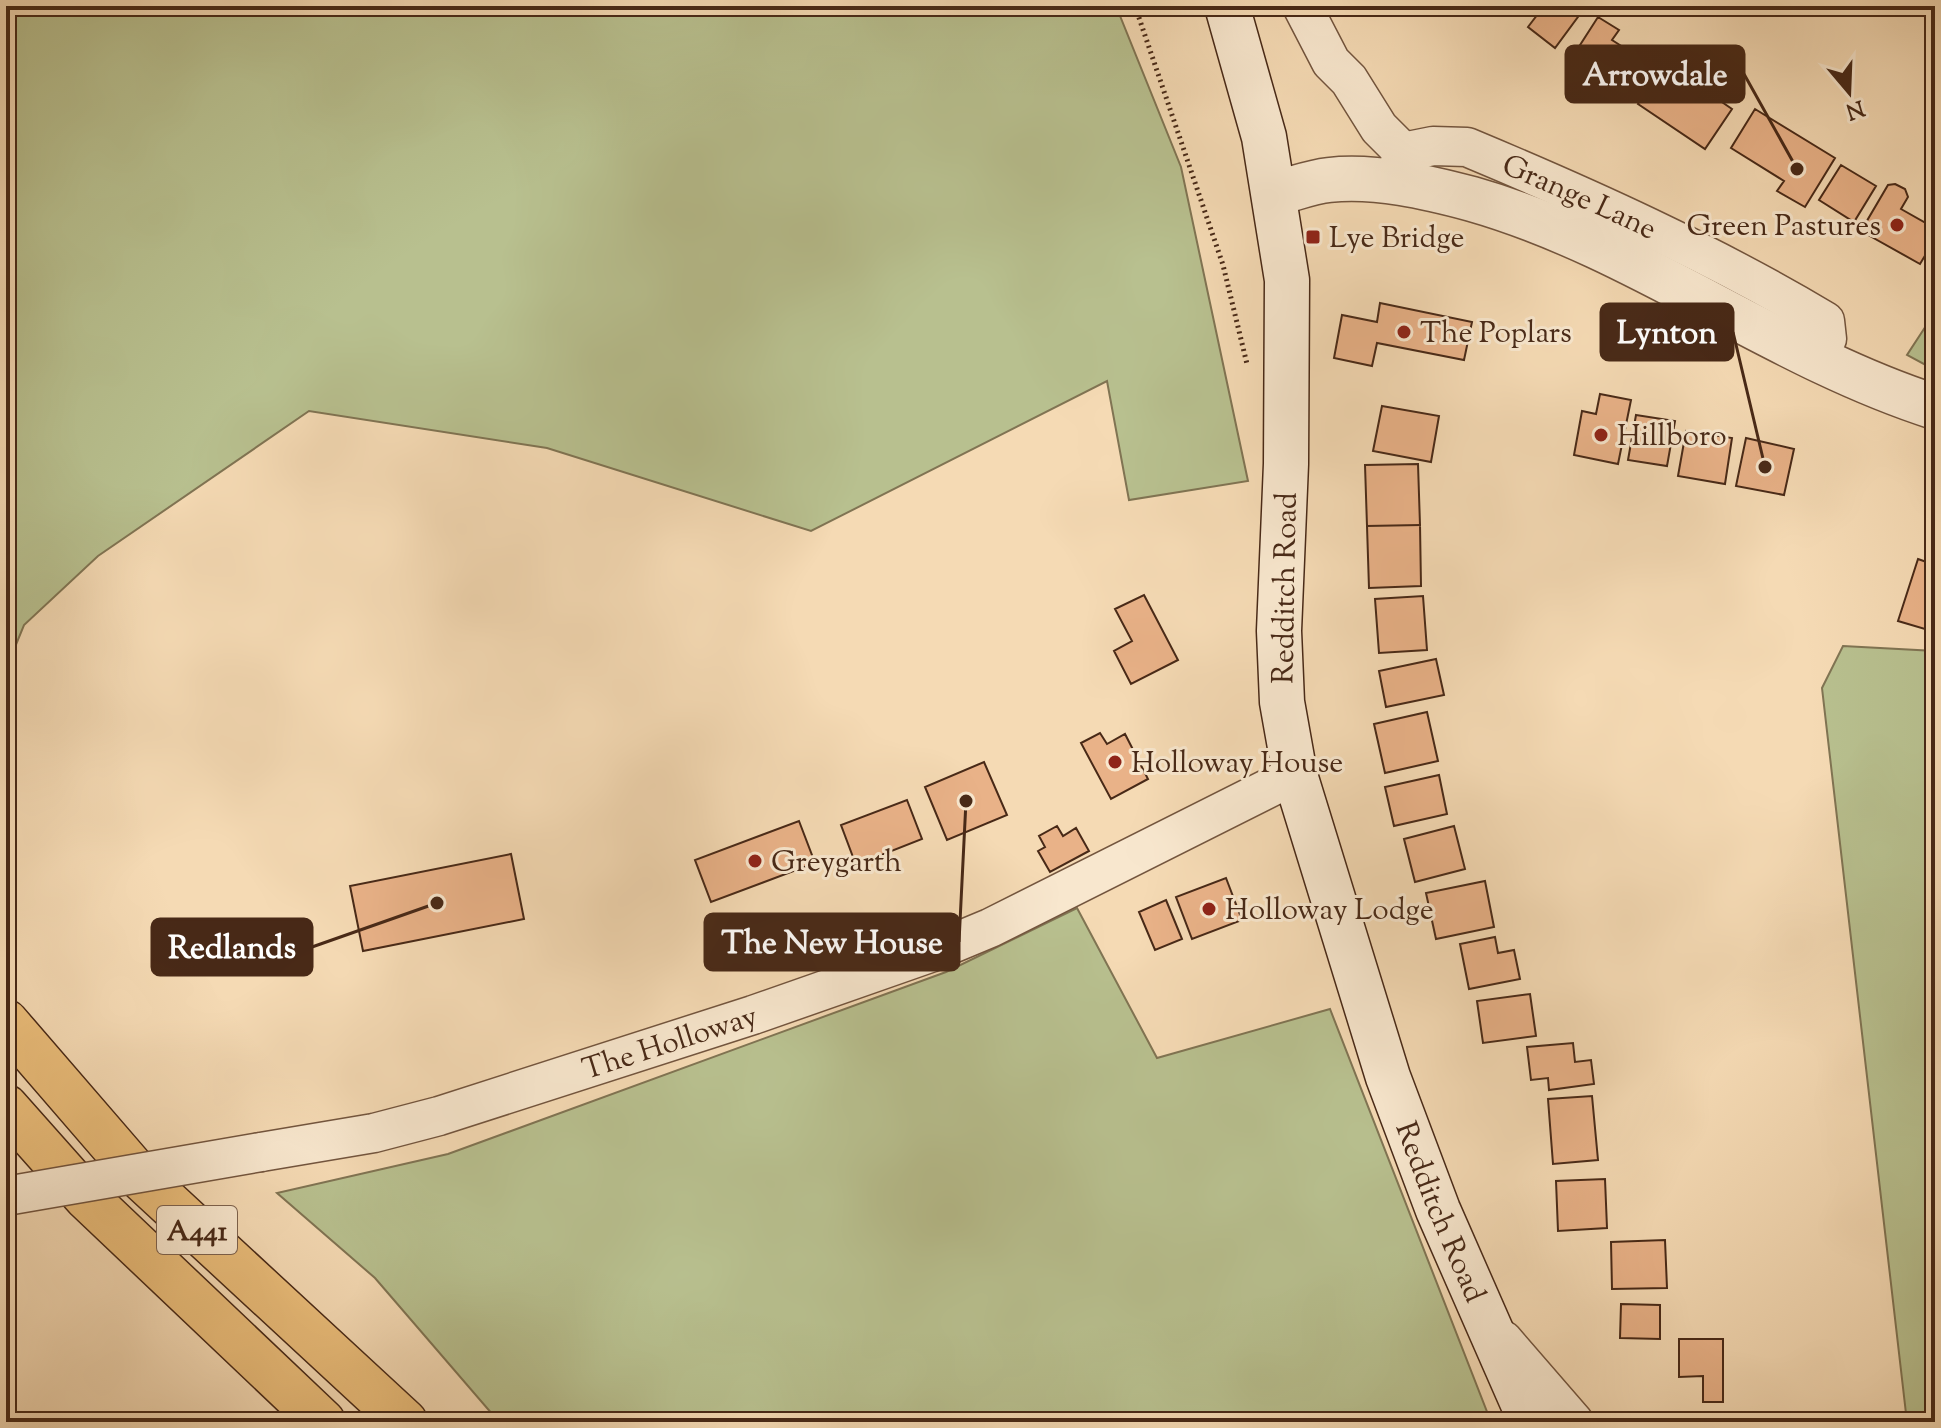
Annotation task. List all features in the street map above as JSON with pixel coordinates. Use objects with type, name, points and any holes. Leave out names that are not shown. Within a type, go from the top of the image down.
[{"type":"highway","name":"A441","points":[[6,1022],[139,1176],[405,1422]]},
{"type":"highway","name":"A441","points":[[6,1107],[86,1197],[323,1422]]},
{"type":"main road","name":"Redditch Road","points":[[1227,6],[1246,62],[1276,193],[1287,308],[1286,464],[1279,631],[1282,702],[1295,775],[1388,1077],[1438,1210],[1531,1422]]},
{"type":"main road","name":"Grange Lane","points":[[1276,193],[1327,180],[1398,168],[1441,190],[1544,221],[1612,251],[1862,381],[1935,407]]},
{"type":"street","points":[[1302,6],[1331,62],[1349,80],[1379,128],[1398,168]]},
{"type":"street","name":"The Holloway","points":[[6,1196],[374,1133],[439,1116],[836,987],[990,928],[1295,775]]},
{"type":"street","points":[[1488,1322],[1574,1422]]},
{"type":"path","points":[[1135,6],[1223,265],[1248,370]]},
{"type":"green space","points":[[6,6],[1116,6],[1181,167],[1248,481],[1129,500],[1107,381],[811,531],[547,448],[309,411],[98,556],[24,625],[6,669]]},
{"type":"green space","points":[[1935,312],[1935,370],[1907,355]]},
{"type":"green space","points":[[1843,646],[1935,651],[1935,1422],[1907,1422],[1822,688]]},
{"type":"green space","points":[[1077,908],[1157,1058],[1330,1009],[1491,1422],[499,1422],[375,1278],[277,1193],[448,1154],[946,972]]},
{"type":"building","points":[[1544,6],[1586,6],[1555,48],[1528,27]]},
{"type":"building","points":[[1598,17],[1619,30],[1612,40],[1651,65],[1630,98],[1595,76],[1598,71],[1573,56]]},
{"type":"building","points":[[1665,63],[1732,109],[1705,149],[1638,104]]},
{"type":"building","points":[[1755,109],[1835,158],[1805,207],[1777,191],[1784,181],[1731,148]]},
{"type":"building","points":[[1841,165],[1876,186],[1854,222],[1819,200]]},
{"type":"building","name":"Green Pastures","points":[[1895,184],[1905,189],[1908,197],[1901,209],[1933,227],[1935,223],[1935,239],[1920,264],[1861,231],[1888,185]]},
{"type":"building","name":"The Poplars","points":[[1380,303],[1472,322],[1464,360],[1377,343],[1372,366],[1334,358],[1342,315],[1377,322]]},
{"type":"building","name":"Hillboro","points":[[1600,394],[1631,400],[1618,464],[1574,455],[1582,411],[1596,414]]},
{"type":"building","points":[[1382,406],[1439,416],[1431,462],[1373,451]]},
{"type":"building","points":[[1636,415],[1675,421],[1667,466],[1628,460]]},
{"type":"building","points":[[1686,431],[1732,438],[1725,484],[1678,476]]},
{"type":"building","points":[[1746,438],[1794,449],[1784,495],[1736,486]]},
{"type":"building","points":[[1418,464],[1420,525],[1367,526],[1365,465]]},
{"type":"building","points":[[1420,525],[1421,586],[1369,588],[1367,526]]},
{"type":"building","points":[[1918,559],[1935,565],[1935,632],[1898,621]]},
{"type":"building","points":[[1144,595],[1178,660],[1131,684],[1114,651],[1132,641],[1115,609]]},
{"type":"building","points":[[1423,596],[1427,650],[1379,653],[1375,599]]},
{"type":"building","points":[[1436,659],[1444,695],[1386,707],[1379,671]]},
{"type":"building","points":[[1427,712],[1438,761],[1385,773],[1374,724]]},
{"type":"building","name":"Holloway House","points":[[1100,733],[1107,744],[1125,734],[1148,779],[1111,799],[1081,743]]},
{"type":"building","points":[[984,762],[1007,815],[947,840],[925,787]]},
{"type":"building","points":[[1439,775],[1447,814],[1394,826],[1385,787]]},
{"type":"building","points":[[907,800],[922,839],[856,865],[841,825]]},
{"type":"building","name":"Greygarth","points":[[799,821],[815,863],[711,902],[695,860]]},
{"type":"building","points":[[1057,826],[1063,836],[1076,828],[1089,851],[1050,872],[1038,851],[1045,847],[1039,836]]},
{"type":"building","points":[[1454,826],[1465,869],[1415,882],[1404,839]]},
{"type":"building","points":[[511,854],[524,919],[363,951],[350,886]]},
{"type":"building","name":"Holloway Lodge","points":[[1226,878],[1242,920],[1192,939],[1176,897]]},
{"type":"building","points":[[1485,881],[1494,927],[1436,939],[1426,893]]},
{"type":"building","points":[[1166,900],[1182,939],[1155,950],[1139,912]]},
{"type":"building","points":[[1495,937],[1498,953],[1514,950],[1520,979],[1469,989],[1460,944]]},
{"type":"building","points":[[1530,994],[1536,1036],[1483,1043],[1477,1001]]},
{"type":"building","points":[[1573,1043],[1575,1062],[1591,1060],[1594,1084],[1549,1090],[1548,1078],[1531,1080],[1527,1047]]},
{"type":"building","points":[[1592,1096],[1598,1160],[1553,1164],[1548,1099]]},
{"type":"building","points":[[1605,1179],[1607,1228],[1558,1231],[1556,1181]]},
{"type":"building","points":[[1665,1240],[1667,1288],[1612,1289],[1611,1242]]},
{"type":"building","points":[[1621,1304],[1660,1305],[1660,1339],[1620,1338]]},
{"type":"building","points":[[1679,1339],[1723,1339],[1723,1402],[1703,1402],[1703,1376],[1679,1377]]},
{"type":"place","name":"Arrowdale","points":[[1797,169]]},
{"type":"place","name":"Green Pastures","points":[[1897,225]]},
{"type":"place","name":"Lye Bridge","points":[[1313,237]]},
{"type":"place","name":"The Poplars","points":[[1404,332]]},
{"type":"place","name":"Hillboro","points":[[1601,435]]},
{"type":"place","name":"Lynton","points":[[1765,467]]},
{"type":"place","name":"Holloway House","points":[[1115,762]]},
{"type":"place","name":"The New House","points":[[966,801]]},
{"type":"place","name":"Greygarth","points":[[755,861]]},
{"type":"place","name":"Redlands","points":[[437,903]]},
{"type":"place","name":"Holloway Lodge","points":[[1209,909]]}]
